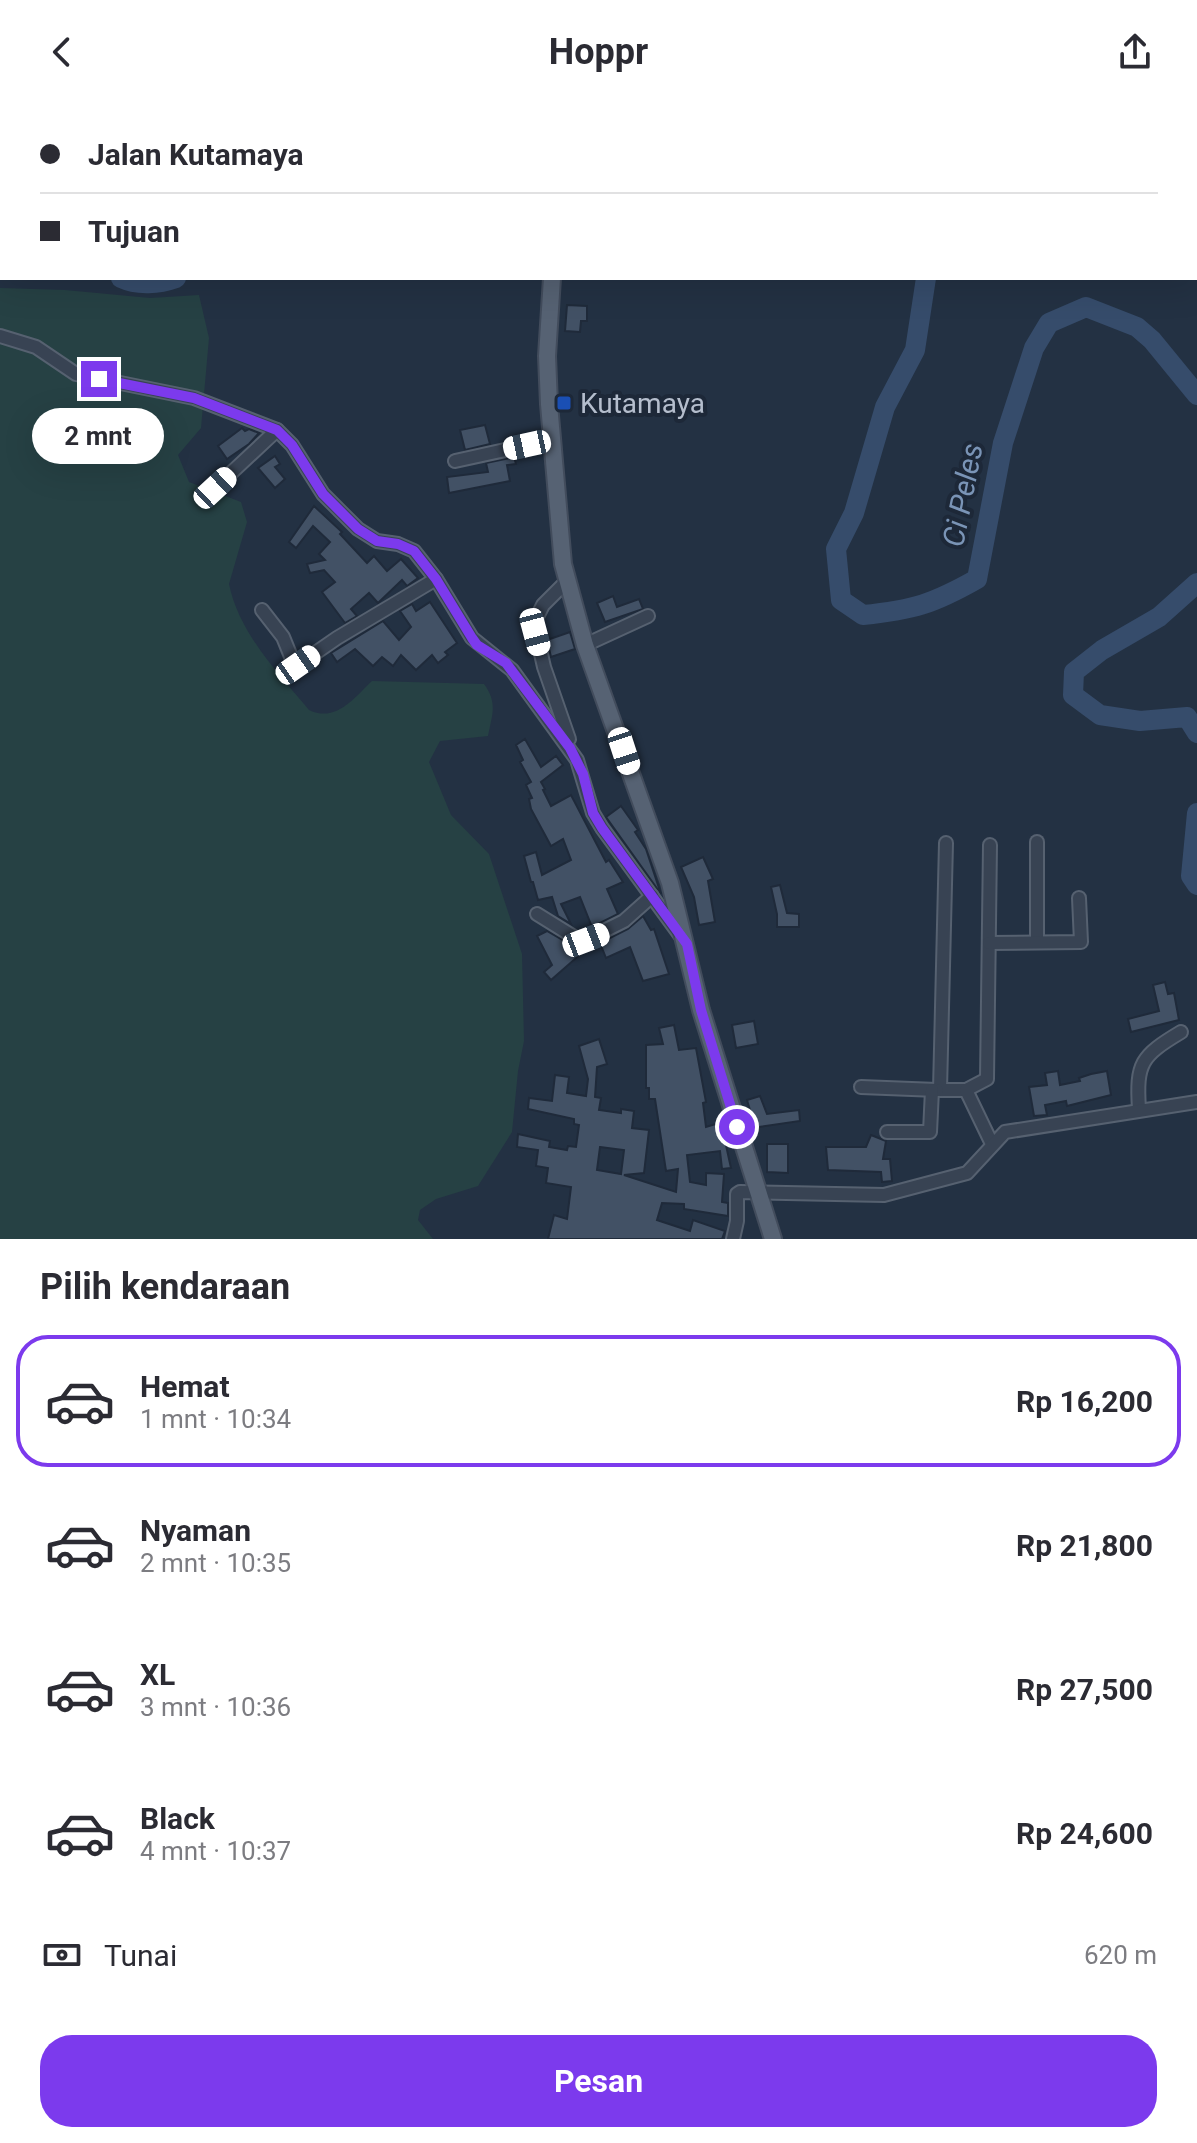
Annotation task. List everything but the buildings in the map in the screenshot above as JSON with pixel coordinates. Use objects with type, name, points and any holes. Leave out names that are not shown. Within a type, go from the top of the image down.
[{"type":"main road","points":[[552,280],[547,356],[551,440],[563,564],[585,645],[670,883],[701,1010],[773,1239]]},
{"type":"street","points":[[0,336],[36,347],[76,374],[194,398],[277,430],[292,445],[323,494],[358,529],[377,541],[398,544],[414,551],[436,579],[477,645],[506,663],[577,760]]},
{"type":"street","points":[[215,488],[277,430]]},
{"type":"street","points":[[455,461],[551,440]]},
{"type":"street","points":[[262,610],[275,625],[294,664],[298,665],[436,579]]},
{"type":"street","points":[[568,580],[543,605],[534,623],[544,667],[593,813],[687,944]]},
{"type":"street","points":[[585,645],[648,616]]},
{"type":"street","points":[[1037,842],[1037,942]]},
{"type":"street","points":[[887,1132],[930,1132],[936,1090],[946,843]]},
{"type":"street","points":[[861,1087],[966,1090],[987,1079],[990,845]]},
{"type":"street","points":[[537,914],[579,940],[586,940],[624,921],[652,896]]},
{"type":"street","points":[[989,943],[1081,942],[1079,898]]},
{"type":"street","points":[[1139,1109],[1137,1079],[1146,1058],[1181,1032]]},
{"type":"street","points":[[966,1090],[992,1144]]},
{"type":"street","points":[[733,1239],[737,1221],[737,1193],[884,1195],[967,1173],[1005,1132],[1197,1102]]},
{"type":"green space","points":[[0,288],[150,298],[199,295],[209,338],[201,428],[178,455],[189,482],[241,502],[247,522],[229,584],[234,602],[261,652],[309,710],[319,713],[336,711],[372,681],[484,684],[491,697],[493,709],[488,736],[440,741],[429,762],[451,815],[489,854],[522,954],[524,1041],[512,1132],[478,1186],[436,1199],[420,1210],[418,1220],[433,1239],[0,1239]]},
{"type":"waterway","name":"Ci Peles","points":[[128,280],[148,283],[170,280]]},
{"type":"waterway","name":"Ci Peles","points":[[926,280],[915,350],[885,407],[854,513],[836,549],[841,600],[863,615],[922,604],[977,579],[1003,443],[1034,348],[1049,323],[1086,307],[1137,327],[1152,340],[1197,395]]},
{"type":"waterway","name":"Ci Peles","points":[[1197,583],[1159,617],[1102,650],[1074,672],[1073,695],[1100,715],[1140,721],[1187,717],[1197,733]]},
{"type":"waterway","name":"Ci Peles","points":[[1197,813],[1191,876],[1197,885]]},
{"type":"place","name":"Kutamaya","points":[[564,403]]},
{"type":"route","points":[[99,379],[194,398],[277,430],[292,445],[323,494],[358,529],[377,541],[406,546],[423,561],[477,645],[506,663],[570,748],[583,774],[593,813],[687,944],[701,1010],[737,1127]]}]
